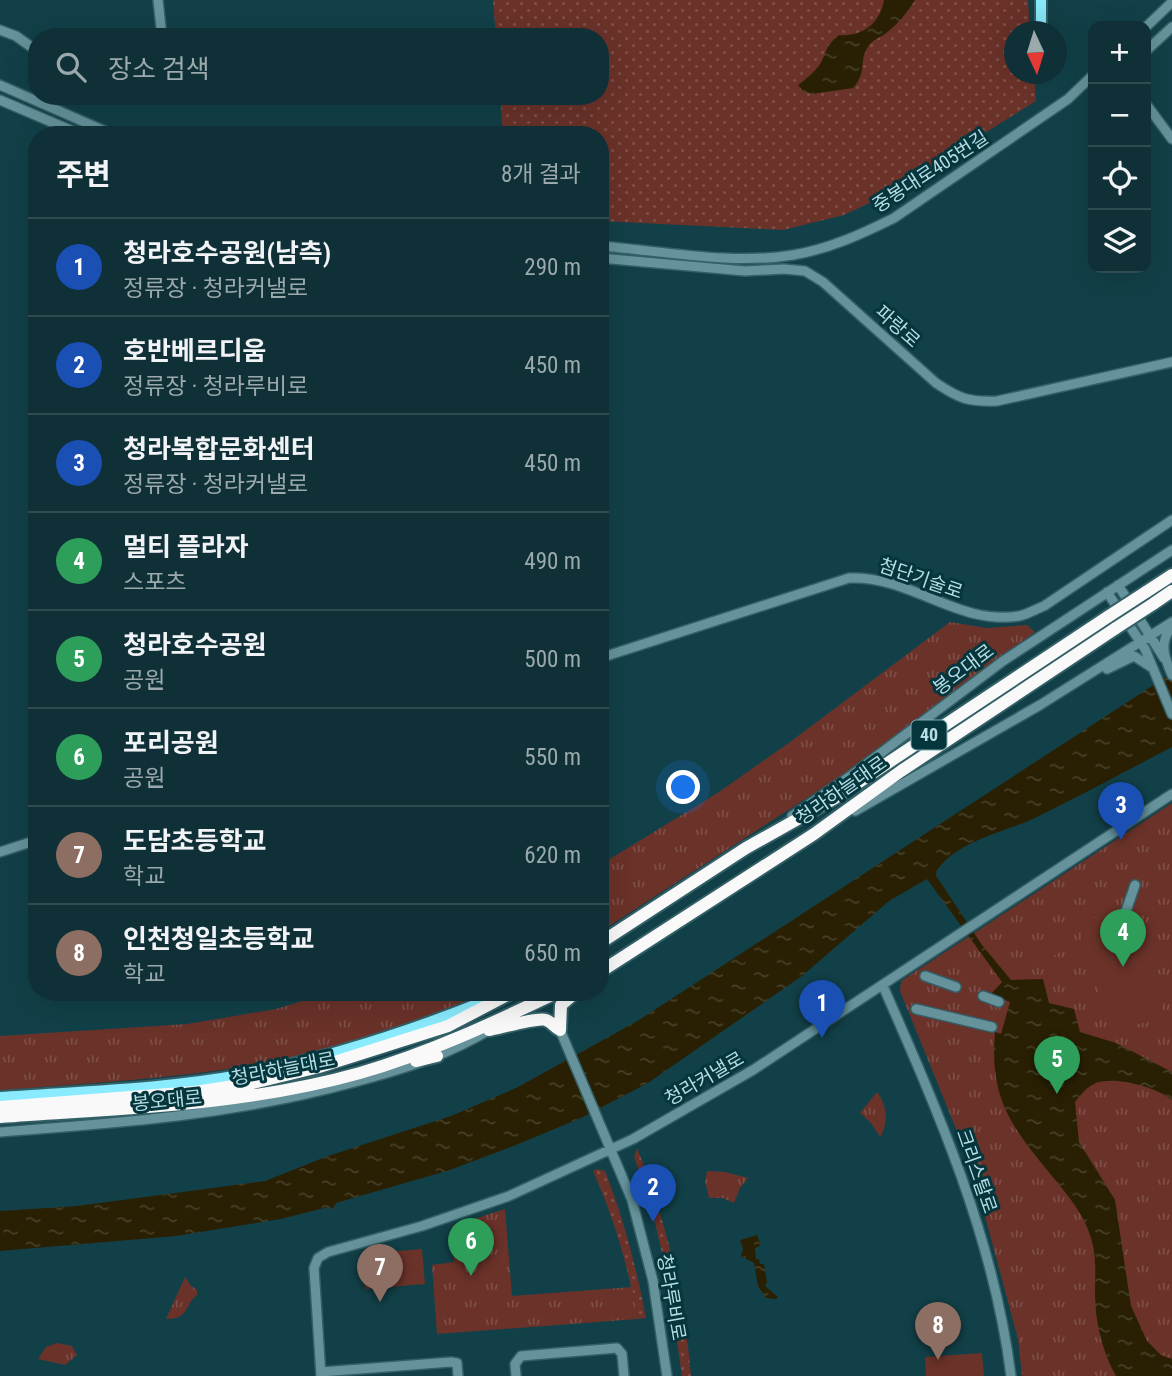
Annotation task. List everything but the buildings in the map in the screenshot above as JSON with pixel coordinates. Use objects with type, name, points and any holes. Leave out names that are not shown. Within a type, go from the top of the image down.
[{"type":"highway","name":"청라하늘대로","points":[[609,967],[814,834],[901,771],[1116,628],[1172,575]]},
{"type":"highway","name":"청라하늘대로","points":[[609,937],[746,848],[835,798],[1109,616],[1172,591]]},
{"type":"highway","name":"청라하늘대로","points":[[0,1107],[195,1091],[253,1083],[319,1067],[448,1026],[496,1001]]},
{"type":"highway","name":"청라하늘대로","points":[[0,1117],[199,1102],[266,1093],[341,1077],[471,1034],[539,1001]]},
{"type":"highway","points":[[560,1030],[561,1005],[566,1001]]},
{"type":"highway","points":[[489,1030],[537,1019],[548,1021],[560,1030]]},
{"type":"highway","points":[[341,1077],[437,1056]]},
{"type":"main road","points":[[1041,0],[1041,21]]},
{"type":"main road","name":"봉오대로","points":[[0,1097],[158,1085],[243,1074],[390,1037],[484,1001]]},
{"type":"street","points":[[158,0],[161,28]]},
{"type":"street","points":[[1151,22],[1172,2]]},
{"type":"street","points":[[1151,46],[1172,27]]},
{"type":"street","points":[[0,30],[28,45]]},
{"type":"street","name":"중봉대로405번길","points":[[609,247],[755,258],[794,255],[831,245],[894,218],[1068,99],[1088,80]]},
{"type":"street","points":[[0,85],[28,97]]},
{"type":"street","points":[[0,100],[61,126]]},
{"type":"street","points":[[46,105],[93,126]]},
{"type":"street","points":[[1151,111],[1172,139]]},
{"type":"street","name":"파랑로","points":[[609,259],[745,271],[805,271],[823,282],[936,383],[955,396],[973,402],[997,401],[1172,362]]},
{"type":"street","name":"첨단기술로","points":[[609,655],[849,578],[886,580],[953,609],[991,618],[1022,616],[1044,606],[1172,520]]},
{"type":"street","name":"봉오대로","points":[[746,848],[849,776],[1003,661],[1172,550]]},
{"type":"street","points":[[1118,585],[1172,675]]},
{"type":"street","points":[[1107,592],[1140,640],[1172,714]]},
{"type":"street","name":"40","points":[[814,834],[978,742],[1172,622]]},
{"type":"street","points":[[1164,658],[1164,641],[1172,627]]},
{"type":"street","points":[[1090,673],[1134,656],[1151,667]]},
{"type":"street","name":"청라커낼로","points":[[321,1374],[314,1269],[318,1258],[328,1252],[422,1226],[509,1196],[612,1149],[753,1070],[1172,794]]},
{"type":"street","points":[[0,852],[28,843]]},
{"type":"street","points":[[1125,914],[1135,885]]},
{"type":"street","points":[[925,976],[956,986]]},
{"type":"street","name":"크리스탈로","points":[[883,986],[939,1115],[969,1196],[990,1276],[1011,1376]]},
{"type":"street","points":[[983,996],[999,1002]]},
{"type":"street","name":"봉오대로","points":[[0,1132],[186,1117],[269,1103],[380,1076],[437,1056],[469,1043],[528,1006]]},
{"type":"street","points":[[916,1009],[992,1027]]},
{"type":"street","name":"청라루비로","points":[[560,1030],[632,1200],[650,1268],[667,1376]]},
{"type":"street","points":[[516,1376],[515,1364],[521,1356],[617,1348],[622,1354],[624,1376]]},
{"type":"street","points":[[321,1374],[451,1362],[457,1363],[458,1376]]},
{"type":"green space","points":[[493,0],[1028,0],[1029,21],[1004,21],[1004,84],[1035,84],[1036,101],[884,196],[844,215],[783,230],[609,221],[609,126],[502,126],[501,105],[609,105],[609,28],[495,28]]},
{"type":"green space","points":[[950,622],[987,628],[1027,625],[1035,632],[844,774],[609,926],[609,859],[719,792]]},
{"type":"green space","points":[[1172,803],[1172,1376],[1022,1376],[1018,1339],[972,1168],[900,991],[901,981]]},
{"type":"green space","points":[[1106,913],[1131,921],[1156,968],[1165,998],[1161,1009],[1150,1020],[1137,1024],[1116,1014],[1100,990],[1083,952],[1086,928],[1094,919]]},
{"type":"green space","points":[[1062,928],[1072,944],[1046,961],[1036,945]]},
{"type":"green space","points":[[302,1001],[464,1001],[370,1037],[261,1063],[150,1078],[0,1090],[0,1036],[187,1024],[276,1009]]},
{"type":"green space","points":[[877,1092],[886,1114],[880,1137],[860,1113]]},
{"type":"green space","points":[[637,1148],[673,1260],[684,1317],[691,1376],[682,1376],[659,1238],[634,1157]]},
{"type":"green space","points":[[593,1171],[605,1171],[618,1206],[646,1318],[637,1319],[620,1244]]},
{"type":"green space","points":[[707,1171],[748,1178],[734,1203],[723,1198],[709,1198],[705,1181]]},
{"type":"green space","points":[[505,1209],[512,1296],[632,1287],[637,1319],[437,1334],[432,1265],[454,1262],[452,1226]]},
{"type":"green space","points":[[422,1249],[425,1284],[365,1289],[363,1254]]},
{"type":"green space","points":[[185,1277],[197,1290],[197,1295],[183,1314],[166,1319]]},
{"type":"green space","points":[[57,1343],[72,1346],[77,1355],[65,1365],[38,1359],[46,1347]]},
{"type":"green space","points":[[982,1353],[984,1376],[926,1376],[925,1357]]},
{"type":"water","points":[[884,0],[915,0],[894,26],[874,41],[865,52],[862,72],[853,88],[812,94],[804,92],[798,85],[818,67],[831,43],[839,35],[856,34],[869,27],[879,15]]},
{"type":"water","points":[[1172,673],[1172,747],[1033,819],[967,845],[945,861],[936,872],[982,945],[1011,980],[1043,979],[1049,1003],[1074,1009],[1080,1032],[1116,1043],[1172,1072],[1172,1100],[1146,1087],[1104,1081],[1092,1085],[1075,1102],[1079,1142],[1115,1200],[1131,1306],[1147,1341],[1161,1355],[1172,1359],[1172,1376],[1116,1376],[1111,1367],[1098,1325],[1095,1257],[1087,1227],[1071,1200],[1017,1130],[1001,1097],[994,1057],[995,1032],[1001,1034],[1010,1002],[991,994],[1002,982],[927,879],[889,901],[802,976],[648,1083],[581,1118],[516,1145],[450,1170],[336,1203],[332,1210],[328,1207],[281,1219],[176,1236],[0,1251],[0,1211],[77,1206],[265,1181],[328,1156],[451,1116],[518,1087],[639,1020]]},
{"type":"water","points":[[757,1235],[761,1245],[755,1248],[756,1259],[759,1259],[760,1264],[764,1264],[767,1282],[765,1286],[778,1297],[776,1299],[766,1298],[758,1286],[754,1263],[741,1256],[743,1249],[740,1240]]},
{"type":"place","name":"청라복합문화센터","points":[[1121,840]]},
{"type":"place","name":"멀티 플라자","points":[[1123,967]]},
{"type":"place","name":"청라호수공원(남측)","points":[[822,1038]]},
{"type":"place","name":"청라호수공원","points":[[1057,1094]]},
{"type":"place","name":"호반베르디움","points":[[653,1222]]},
{"type":"place","name":"포리공원","points":[[471,1276]]},
{"type":"place","name":"도담초등학교","points":[[380,1302]]},
{"type":"place","name":"인천청일초등학교","points":[[938,1360]]}]
